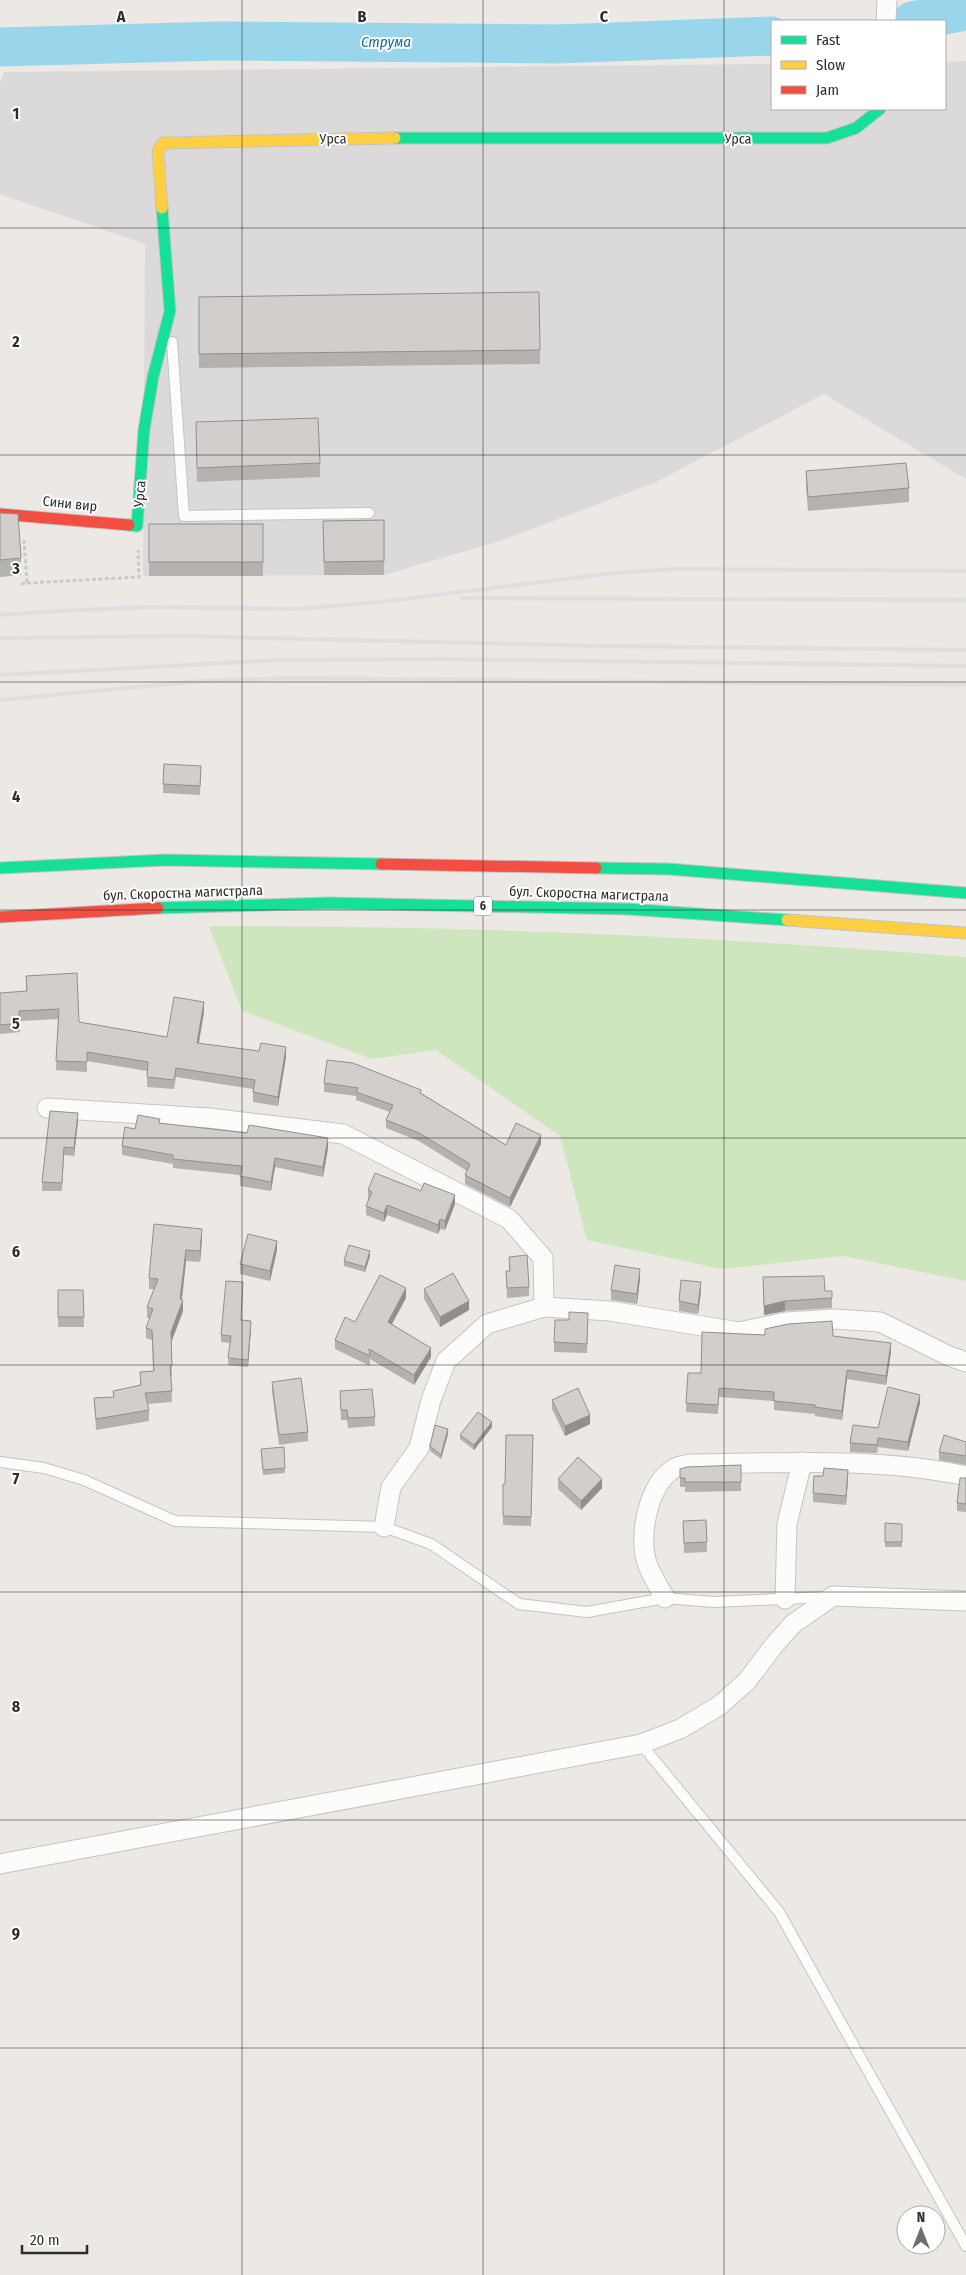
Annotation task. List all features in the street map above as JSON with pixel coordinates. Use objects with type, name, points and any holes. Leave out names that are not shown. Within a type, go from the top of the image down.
[{"type":"main road","name":"Урса","points":[[137,526],[144,430],[153,377],[170,311],[158,151],[163,143],[404,138],[827,138],[868,123],[879,110]]},
{"type":"main road","name":"Сини вир","points":[[0,514],[137,526]]},
{"type":"main road","name":"бул. Скоростна магистрала","points":[[0,868],[165,860],[668,869],[966,893]]},
{"type":"main road","name":"бул. Скоростна магистрала","points":[[0,917],[213,905],[329,903],[628,908],[966,933]]},
{"type":"street","points":[[47,1108],[209,1118],[343,1134],[509,1219],[543,1258],[544,1306]]},
{"type":"street","points":[[384,1526],[391,1487],[419,1448],[431,1400],[446,1361],[487,1324],[544,1306],[610,1311],[739,1332],[786,1322],[834,1320],[880,1322],[948,1356],[966,1362]]},
{"type":"street","points":[[785,1599],[787,1524],[802,1462]]},
{"type":"street","points":[[665,1598],[647,1562],[643,1533],[648,1505],[664,1477],[676,1467],[690,1464],[802,1462],[884,1464],[966,1476]]},
{"type":"street","points":[[0,1864],[641,1744],[680,1729],[720,1706],[747,1681],[793,1624],[833,1596],[966,1601]]},
{"type":"lane","points":[[170,311],[184,516],[369,513]]},
{"type":"lane","points":[[0,1462],[44,1468],[84,1480],[175,1521],[384,1526],[431,1544],[519,1604],[587,1612],[665,1598],[714,1602],[833,1596]]},
{"type":"lane","points":[[641,1744],[779,1912],[966,2246]]},
{"type":"path","points":[[25,542],[27,583]]},
{"type":"path","points":[[21,584],[139,577],[138,548]]},
{"type":"shaded area","points":[[966,61],[966,479],[824,394],[654,483],[500,541],[384,575],[143,576],[145,244],[0,194],[0,83],[4,72],[771,64],[771,110],[946,110],[946,62]]},
{"type":"green space","points":[[209,926],[493,930],[777,943],[966,957],[966,1281],[843,1256],[721,1269],[587,1240],[560,1136],[436,1050],[372,1059],[242,1011]]},
{"type":"building","points":[[539,292],[540,350],[199,354],[199,297]]},
{"type":"building","points":[[318,418],[320,463],[197,468],[196,422]]},
{"type":"building","points":[[906,463],[909,488],[808,497],[806,471]]},
{"type":"building","points":[[0,513],[18,514],[21,558],[0,560]]},
{"type":"building","points":[[384,520],[384,561],[324,562],[323,521]]},
{"type":"building","points":[[149,524],[263,524],[263,562],[149,562]]},
{"type":"building","points":[[164,764],[201,766],[200,786],[163,784]]},
{"type":"building","points":[[77,973],[79,1022],[167,1037],[174,997],[204,1002],[197,1043],[259,1051],[261,1043],[286,1047],[278,1097],[253,1092],[255,1080],[176,1068],[174,1080],[147,1077],[148,1062],[87,1052],[87,1062],[56,1061],[59,1009],[19,1011],[20,1023],[0,1025],[0,993],[27,991],[26,976]]},
{"type":"building","points":[[327,1060],[353,1063],[421,1090],[420,1093],[506,1145],[516,1123],[541,1135],[510,1198],[465,1175],[470,1164],[419,1133],[386,1120],[393,1105],[356,1092],[358,1088],[324,1083]]},
{"type":"building","points":[[50,1111],[78,1113],[74,1148],[64,1147],[62,1183],[42,1182]]},
{"type":"building","points":[[138,1115],[160,1119],[159,1123],[247,1133],[249,1125],[328,1138],[323,1167],[275,1158],[271,1182],[240,1176],[242,1166],[173,1159],[173,1155],[122,1146],[125,1127],[135,1129]]},
{"type":"building","points":[[375,1173],[421,1191],[424,1183],[455,1195],[445,1221],[440,1219],[438,1225],[387,1205],[384,1213],[366,1206],[372,1192],[368,1190]]},
{"type":"building","points":[[154,1224],[202,1229],[200,1251],[186,1250],[180,1299],[183,1300],[171,1332],[172,1366],[170,1366],[172,1391],[145,1393],[149,1410],[96,1419],[94,1398],[114,1397],[113,1391],[141,1385],[140,1372],[154,1371],[152,1330],[146,1328],[153,1309],[147,1307],[158,1279],[149,1278]]},
{"type":"building","points":[[248,1234],[277,1241],[270,1271],[240,1264]]},
{"type":"building","points":[[349,1245],[370,1251],[365,1267],[344,1261]]},
{"type":"building","points":[[527,1255],[529,1287],[507,1288],[506,1271],[510,1271],[509,1257]]},
{"type":"building","points":[[615,1265],[640,1269],[637,1294],[611,1290]]},
{"type":"building","points":[[453,1273],[469,1301],[440,1317],[424,1289]]},
{"type":"building","points":[[380,1275],[406,1288],[388,1322],[431,1348],[414,1375],[369,1349],[370,1356],[335,1340],[345,1317],[355,1322]]},
{"type":"building","points":[[824,1276],[825,1291],[832,1291],[832,1298],[785,1301],[764,1306],[763,1277]]},
{"type":"building","points":[[681,1280],[701,1282],[698,1305],[679,1301]]},
{"type":"building","points":[[226,1281],[243,1282],[241,1320],[251,1321],[248,1360],[228,1358],[231,1336],[221,1335]]},
{"type":"building","points":[[58,1290],[83,1290],[84,1317],[58,1317]]},
{"type":"building","points":[[569,1312],[588,1313],[587,1344],[554,1342],[555,1320],[569,1320]]},
{"type":"building","points":[[832,1321],[833,1336],[891,1343],[886,1376],[847,1370],[842,1411],[815,1407],[815,1405],[774,1401],[774,1392],[719,1388],[718,1405],[686,1403],[688,1373],[701,1373],[702,1332],[765,1335],[765,1329],[788,1324]]},
{"type":"building","points":[[301,1378],[308,1432],[279,1435],[272,1382]]},
{"type":"building","points":[[888,1387],[920,1395],[908,1442],[878,1438],[877,1445],[850,1443],[853,1425],[878,1428]]},
{"type":"building","points":[[578,1388],[590,1415],[565,1426],[552,1400]]},
{"type":"building","points":[[372,1389],[375,1417],[348,1418],[347,1410],[341,1410],[340,1391]]},
{"type":"building","points":[[478,1412],[492,1422],[474,1445],[460,1435]]},
{"type":"building","points":[[435,1425],[448,1429],[441,1455],[430,1446]]},
{"type":"building","points":[[506,1435],[533,1435],[531,1517],[503,1516]]},
{"type":"building","points":[[944,1435],[966,1442],[966,1456],[939,1452]]},
{"type":"building","points":[[284,1447],[285,1468],[263,1470],[261,1449]]},
{"type":"building","points":[[578,1457],[602,1479],[581,1501],[558,1479]]},
{"type":"building","points":[[741,1465],[741,1482],[685,1482],[685,1478],[680,1478],[680,1469],[687,1467]]},
{"type":"building","points":[[824,1468],[848,1470],[846,1496],[813,1493],[814,1476],[823,1476]]},
{"type":"building","points":[[960,1478],[966,1478],[966,1504],[957,1503]]},
{"type":"building","points":[[706,1520],[707,1542],[684,1543],[683,1521]]},
{"type":"building","points":[[885,1523],[902,1524],[902,1542],[885,1542]]},
{"type":"waterway","name":"Струма","points":[[917,20],[966,11]]},
{"type":"waterway","name":"Струма","points":[[0,47],[219,41],[557,44],[771,36]]},
{"type":"railway","points":[[0,615],[150,607],[297,609],[380,602],[614,573],[676,569],[966,571]]},
{"type":"railway","points":[[462,598],[966,600]]},
{"type":"railway","points":[[0,638],[184,636],[603,646],[966,650]]},
{"type":"railway","points":[[0,675],[280,660],[441,659],[966,666]]},
{"type":"railway","points":[[0,700],[201,681],[297,678],[966,685]]},
{"type":"traffic: fast","points":[[395,138],[827,138],[856,128],[879,110]]},
{"type":"traffic: fast","points":[[129,525],[137,526],[144,430],[153,377],[170,311],[162,208]]},
{"type":"traffic: fast","points":[[0,868],[165,860],[381,864]]},
{"type":"traffic: fast","points":[[596,868],[668,869],[966,893]]},
{"type":"traffic: fast","points":[[158,908],[329,903],[627,909],[787,920]]},
{"type":"traffic: slow","points":[[162,208],[158,151],[163,143],[395,138]]},
{"type":"traffic: slow","points":[[787,920],[966,933]]},
{"type":"traffic: jam","points":[[0,514],[129,525]]},
{"type":"traffic: jam","points":[[381,864],[596,868]]},
{"type":"traffic: jam","points":[[0,917],[158,908]]}]
